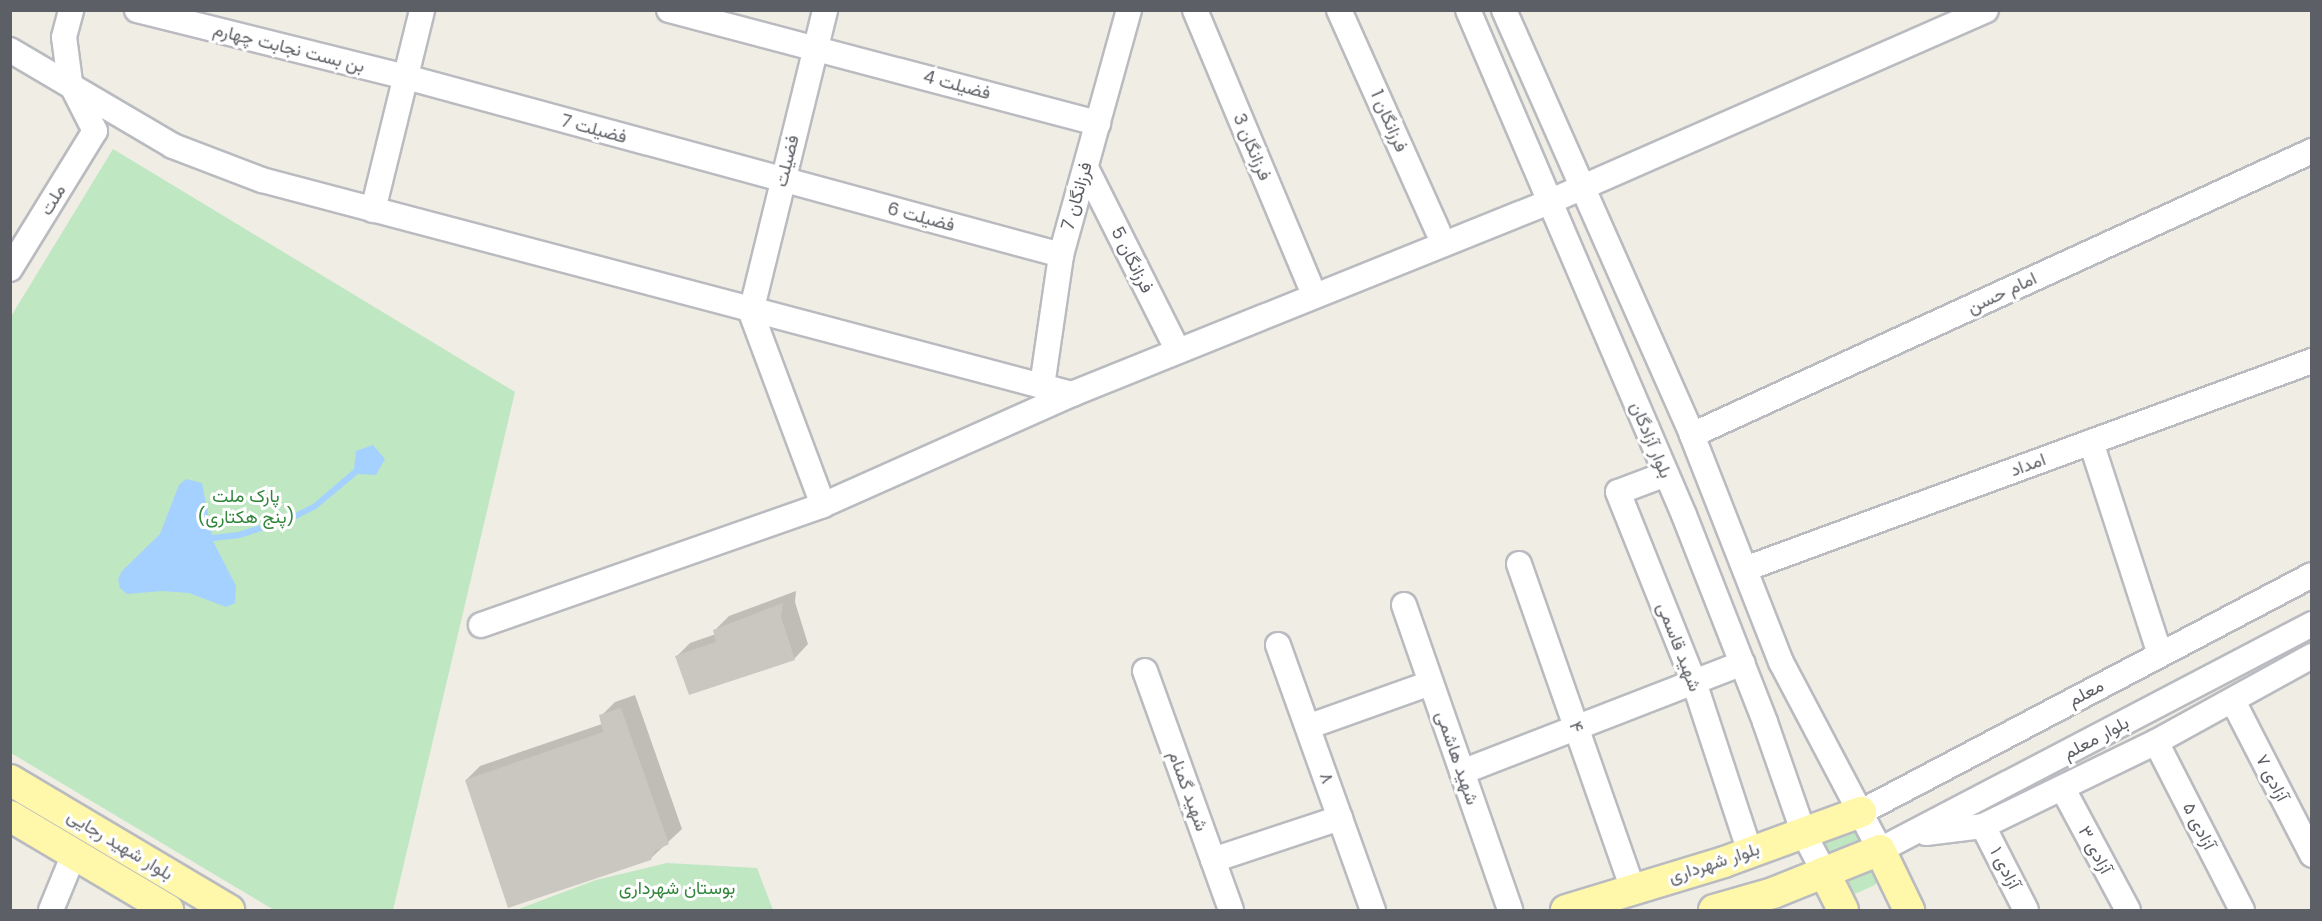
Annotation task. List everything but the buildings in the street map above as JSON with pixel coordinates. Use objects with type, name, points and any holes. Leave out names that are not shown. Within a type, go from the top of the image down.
[{"type":"main road","name":"بلوار شهید رجایی","points":[[10,780],[229,910]]},
{"type":"main road","name":"بلوار شهرداری","points":[[1566,910],[1750,852],[1861,812]]},
{"type":"main road","name":"بلوار شهید رجایی","points":[[10,816],[160,908]]},
{"type":"main road","points":[[1714,910],[1880,850],[1909,910]]},
{"type":"main road","points":[[1824,872],[1843,910]]},
{"type":"street","points":[[70,82],[64,37],[71,10]]},
{"type":"street","name":"بن بست نجابت چهارم","points":[[137,10],[406,77]]},
{"type":"street","points":[[373,210],[422,10]]},
{"type":"street","name":"فضیلت 4","points":[[669,10],[1098,123]]},
{"type":"street","name":"فضیلت","points":[[751,312],[781,180],[825,10]]},
{"type":"street","name":"فرزانگان 7","points":[[1042,386],[1061,255],[1129,10]]},
{"type":"street","name":"فرزانگان 3","points":[[1195,10],[1309,283]]},
{"type":"street","name":"فرزانگان 1","points":[[1339,10],[1438,231]]},
{"type":"street","name":"بلوار آزادگان","points":[[1468,10],[1666,474],[1743,663],[1804,834],[1824,872]]},
{"type":"street","points":[[1504,10],[1692,435],[1781,662],[1880,850]]},
{"type":"street","points":[[481,626],[824,505],[1072,394],[1583,188],[1986,10]]},
{"type":"street","points":[[10,50],[70,82],[173,146],[262,180],[751,312],[1072,394]]},
{"type":"street","name":"فضیلت 7","points":[[406,77],[781,180]]},
{"type":"street","name":"ملت","points":[[10,269],[95,131],[70,82]]},
{"type":"street","name":"امام حسن","points":[[1692,435],[2312,151]]},
{"type":"street","name":"فرزانگان 5","points":[[1086,168],[1178,351]]},
{"type":"street","name":"فضیلت 6","points":[[781,180],[1061,255]]},
{"type":"street","points":[[751,312],[824,505]]},
{"type":"street","name":"امداد","points":[[1745,570],[2312,361]]},
{"type":"street","points":[[2091,442],[2160,654]]},
{"type":"street","name":"شهید قاسمی","points":[[1666,474],[1618,492],[1694,682],[1750,852]]},
{"type":"street","name":"۴","points":[[1519,564],[1633,890]]},
{"type":"street","name":"معلم","points":[[1861,812],[2312,575]]},
{"type":"street","name":"شهید هاشمی","points":[[1404,605],[1510,910]]},
{"type":"street","name":"بلوار معلم","points":[[1880,850],[2312,624]]},
{"type":"street","name":"۸","points":[[1278,645],[1310,726],[1373,910]]},
{"type":"street","points":[[1912,835],[1983,826],[2156,742],[2310,660]]},
{"type":"street","points":[[1462,772],[1743,663]]},
{"type":"street","name":"شهید گمنام","points":[[1145,671],[1232,910]]},
{"type":"street","points":[[1310,726],[1431,683]]},
{"type":"street","name":"آزادی ۷","points":[[2233,701],[2312,855]]},
{"type":"street","name":"آزادی ۵","points":[[2156,742],[2242,910]]},
{"type":"street","name":"آزادی ۳","points":[[2063,789],[2128,910]]},
{"type":"street","points":[[1213,860],[1340,818]]},
{"type":"street","name":"آزادی ۱","points":[[1983,826],[2026,910]]},
{"type":"street","points":[[51,910],[74,854]]},
{"type":"green space","name":"پارک ملت (پنج هکتاری)","points":[[113,149],[515,392],[393,910],[274,910],[11,753],[10,318]]},
{"type":"green space","points":[[1874,817],[1889,843],[1884,873],[1875,885],[1848,897],[1808,878],[1799,850]]},
{"type":"green space","name":"بوستان شهرداری","points":[[667,863],[757,868],[773,910],[516,910],[596,880]]},
{"type":"water","points":[[373,445],[385,459],[376,475],[358,474],[316,509],[292,521],[240,538],[213,541],[236,586],[235,603],[226,607],[189,593],[162,591],[127,594],[120,588],[118,579],[122,571],[160,534],[179,485],[186,479],[202,483],[212,535],[238,532],[289,516],[313,504],[354,469],[356,451]]}]
